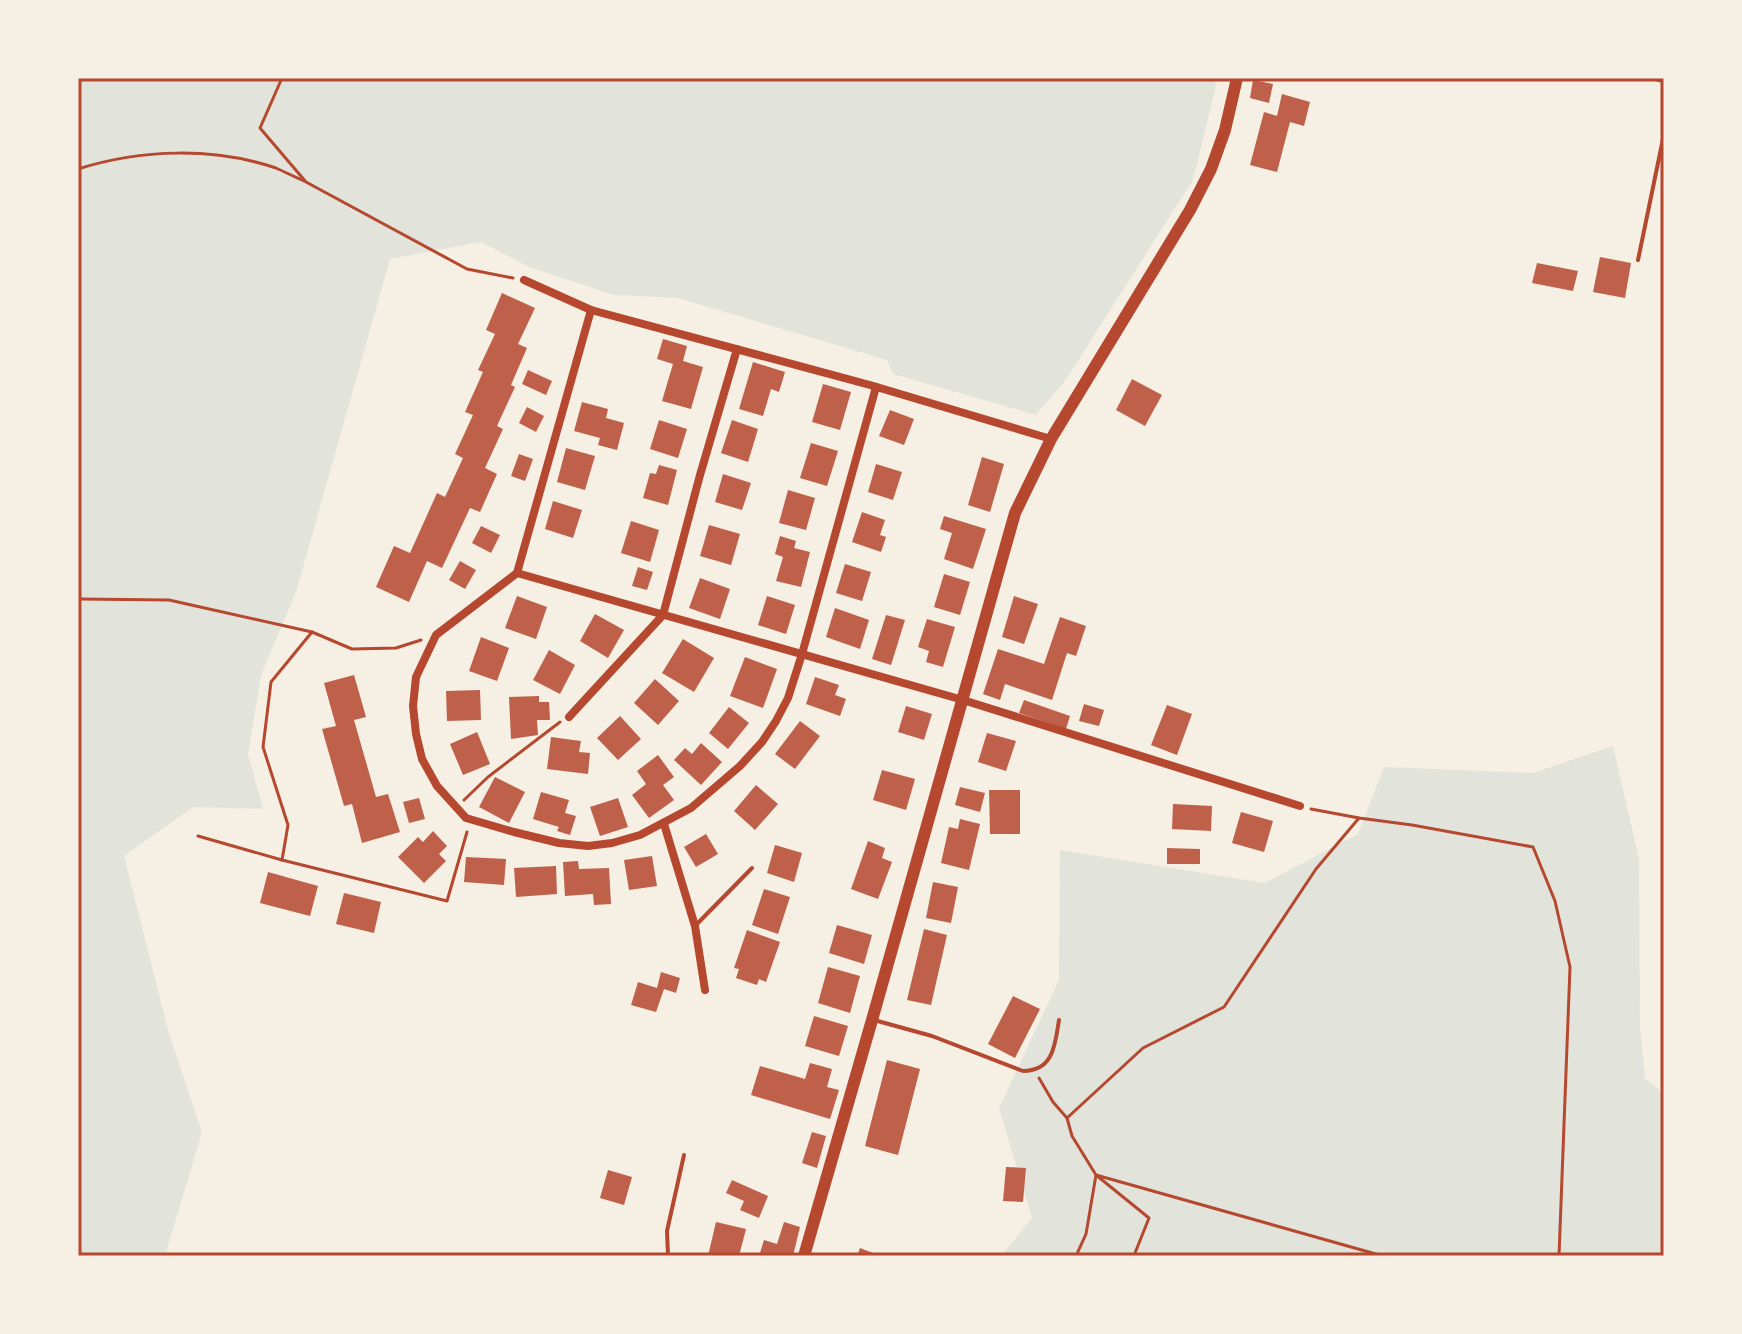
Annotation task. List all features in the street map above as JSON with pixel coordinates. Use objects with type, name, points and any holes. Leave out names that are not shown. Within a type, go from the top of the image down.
[{"type":"main road","points":[[804,1256],[1015,513],[1051,439],[1190,210],[1211,169],[1225,130],[1237,78]]},
{"type":"street","points":[[524,280],[591,310],[876,387],[1051,439]]},
{"type":"street","points":[[591,310],[517,573],[436,635],[416,677],[413,706],[422,759],[455,809],[470,820],[559,843],[588,846],[612,843],[640,835],[691,808],[740,766],[762,742],[788,698],[876,387]]},
{"type":"street","points":[[569,717],[663,615],[737,349]]},
{"type":"street","points":[[517,573],[963,700],[1300,806]]},
{"type":"street","points":[[664,824],[695,926],[705,990]]},
{"type":"lane","points":[[1638,260],[1664,134]]},
{"type":"lane","points":[[695,926],[752,868]]},
{"type":"lane","points":[[872,1020],[932,1036],[1023,1071],[1035,1071],[1046,1064],[1053,1051],[1059,1020]]},
{"type":"lane","points":[[668,1256],[667,1231],[684,1155]]},
{"type":"path","points":[[282,78],[260,128],[306,182]]},
{"type":"path","points":[[78,169],[103,161],[155,154],[212,154],[275,168],[467,269],[524,280]]},
{"type":"path","points":[[78,599],[169,600],[312,632],[352,649],[396,648],[436,635]]},
{"type":"path","points":[[282,860],[288,825],[263,747],[271,682],[312,632]]},
{"type":"path","points":[[455,809],[488,777],[569,717]]},
{"type":"path","points":[[1300,806],[1533,847],[1555,901],[1570,967],[1559,1256]]},
{"type":"path","points":[[1067,1118],[1143,1048],[1224,1007],[1316,869],[1359,818]]},
{"type":"path","points":[[198,836],[447,901],[470,820]]},
{"type":"path","points":[[1035,1071],[1053,1102],[1067,1118],[1072,1136],[1096,1175],[1149,1218],[1135,1253],[1137,1256]]},
{"type":"path","points":[[1076,1256],[1086,1234],[1096,1175]]},
{"type":"path","points":[[1096,1175],[1383,1256]]},
{"type":"shaded area","points":[[1216,78],[1193,180],[1067,378],[1036,415],[893,374],[887,360],[678,298],[614,295],[529,267],[481,242],[390,259],[296,592],[261,675],[248,754],[263,809],[193,807],[124,856],[168,1030],[202,1132],[165,1256],[78,1256],[78,79]]},
{"type":"shaded area","points":[[1613,746],[1639,859],[1640,1025],[1645,1079],[1664,1094],[1664,1256],[1001,1256],[1032,1218],[999,1108],[1059,980],[1060,850],[1265,883],[1358,834],[1384,767],[1533,773]]},
{"type":"building","points":[[1253,80],[1273,84],[1269,103],[1250,98]]},
{"type":"building","points":[[1282,94],[1310,102],[1304,126],[1290,122],[1277,172],[1250,165],[1264,112],[1277,116]]},
{"type":"building","points":[[1600,257],[1631,263],[1625,298],[1593,292]]},
{"type":"building","points":[[1537,263],[1578,271],[1573,291],[1532,283]]},
{"type":"building","points":[[502,293],[535,308],[518,344],[527,348],[511,385],[515,387],[497,426],[503,429],[485,468],[497,474],[480,512],[470,508],[442,568],[427,561],[409,602],[376,587],[394,546],[410,553],[437,493],[445,497],[463,458],[455,454],[473,415],[465,412],[483,372],[478,370],[495,334],[486,330]]},
{"type":"building","points":[[663,339],[687,346],[683,361],[703,367],[691,409],[662,401],[673,364],[657,359]]},
{"type":"building","points":[[753,362],[785,372],[779,392],[771,389],[763,416],[739,409]]},
{"type":"building","points":[[528,370],[552,381],[546,395],[522,384]]},
{"type":"building","points":[[1132,379],[1162,395],[1145,426],[1116,410]]},
{"type":"building","points":[[823,384],[851,392],[840,430],[812,422]]},
{"type":"building","points":[[582,402],[608,409],[606,418],[624,423],[617,450],[598,445],[600,438],[574,431]]},
{"type":"building","points":[[527,407],[544,416],[536,432],[519,423]]},
{"type":"building","points":[[890,410],[914,419],[904,445],[879,436]]},
{"type":"building","points":[[659,420],[687,429],[678,458],[650,449]]},
{"type":"building","points":[[732,420],[758,429],[748,462],[721,453]]},
{"type":"building","points":[[811,443],[838,451],[827,486],[800,478]]},
{"type":"building","points":[[566,448],[595,456],[585,490],[557,482]]},
{"type":"building","points":[[519,454],[533,459],[525,481],[511,476]]},
{"type":"building","points":[[982,457],[1004,464],[990,512],[968,505]]},
{"type":"building","points":[[876,464],[902,472],[893,500],[868,492]]},
{"type":"building","points":[[659,465],[677,470],[668,505],[643,498],[650,473],[656,474]]},
{"type":"building","points":[[723,474],[751,483],[742,510],[715,502]]},
{"type":"building","points":[[788,490],[815,498],[806,530],[779,523]]},
{"type":"building","points":[[553,501],[582,510],[573,538],[545,529]]},
{"type":"building","points":[[862,512],[885,520],[880,535],[886,537],[881,552],[852,542]]},
{"type":"building","points":[[944,516],[986,529],[973,569],[944,559],[952,533],[940,529]]},
{"type":"building","points":[[631,521],[659,530],[650,562],[621,553]]},
{"type":"building","points":[[709,525],[740,534],[731,565],[700,556]]},
{"type":"building","points":[[481,526],[500,535],[491,553],[472,543]]},
{"type":"building","points":[[780,536],[796,541],[794,548],[810,552],[801,587],[776,581],[783,557],[775,554]]},
{"type":"building","points":[[460,561],[476,570],[465,589],[449,580]]},
{"type":"building","points":[[845,564],[871,572],[862,601],[836,593]]},
{"type":"building","points":[[638,567],[653,572],[647,590],[632,586]]},
{"type":"building","points":[[944,574],[970,582],[960,615],[934,607]]},
{"type":"building","points":[[700,578],[730,589],[720,619],[689,608]]},
{"type":"building","points":[[517,596],[547,607],[536,639],[505,628]]},
{"type":"building","points":[[767,596],[795,605],[786,634],[758,625]]},
{"type":"building","points":[[1014,596],[1038,604],[1024,644],[1002,637]]},
{"type":"building","points":[[835,608],[869,620],[860,649],[826,637]]},
{"type":"building","points":[[595,614],[624,630],[608,658],[580,641]]},
{"type":"building","points":[[886,615],[905,620],[891,665],[872,659]]},
{"type":"building","points":[[1060,617],[1086,626],[1076,656],[1067,653],[1052,700],[1005,684],[1000,700],[983,694],[998,649],[1044,664]]},
{"type":"building","points":[[927,619],[955,627],[943,667],[926,662],[929,651],[918,647]]},
{"type":"building","points":[[481,637],[509,648],[497,681],[469,671]]},
{"type":"building","points":[[683,639],[714,658],[694,692],[662,673]]},
{"type":"building","points":[[549,650],[575,665],[560,694],[533,680]]},
{"type":"building","points":[[745,657],[777,669],[763,708],[730,696]]},
{"type":"building","points":[[354,675],[366,717],[354,720],[376,797],[388,794],[400,832],[362,843],[352,804],[344,806],[322,729],[336,726],[324,683]]},
{"type":"building","points":[[815,677],[839,685],[835,695],[846,699],[840,716],[806,704]]},
{"type":"building","points":[[655,679],[679,701],[658,725],[634,703]]},
{"type":"building","points":[[480,690],[481,720],[447,721],[446,691]]},
{"type":"building","points":[[539,696],[539,702],[549,702],[550,720],[537,720],[538,735],[511,739],[509,697]]},
{"type":"building","points":[[1024,700],[1070,716],[1066,729],[1019,713]]},
{"type":"building","points":[[1084,704],[1104,710],[1099,726],[1079,721]]},
{"type":"building","points":[[1167,705],[1192,714],[1177,755],[1151,745]]},
{"type":"building","points":[[906,706],[932,714],[924,740],[898,732]]},
{"type":"building","points":[[729,707],[749,723],[728,749],[709,733]]},
{"type":"building","points":[[620,716],[641,739],[618,760],[597,738]]},
{"type":"building","points":[[800,721],[820,736],[795,769],[775,754]]},
{"type":"building","points":[[477,732],[490,764],[463,775],[450,744]]},
{"type":"building","points":[[987,733],[1016,741],[1006,771],[978,762]]},
{"type":"building","points":[[551,737],[581,741],[579,752],[590,753],[588,774],[547,769]]},
{"type":"building","points":[[701,743],[722,762],[701,785],[674,760],[685,748],[692,754]]},
{"type":"building","points":[[658,755],[674,777],[663,785],[674,800],[649,818],[632,795],[646,784],[637,771]]},
{"type":"building","points":[[882,770],[915,779],[906,810],[873,800]]},
{"type":"building","points":[[495,777],[525,792],[509,823],[479,807]]},
{"type":"building","points":[[756,785],[778,804],[755,830],[734,811]]},
{"type":"building","points":[[960,787],[985,793],[980,812],[955,805]]},
{"type":"building","points":[[989,790],[1020,790],[1020,834],[990,834]]},
{"type":"building","points":[[541,792],[569,800],[565,813],[576,816],[570,835],[557,831],[559,827],[533,819]]},
{"type":"building","points":[[419,798],[425,819],[409,823],[403,802]]},
{"type":"building","points":[[618,798],[628,827],[600,836],[590,807]]},
{"type":"building","points":[[1173,804],[1212,806],[1211,831],[1172,829]]},
{"type":"building","points":[[1241,812],[1273,821],[1264,852],[1232,843]]},
{"type":"building","points":[[960,819],[980,824],[969,870],[941,863],[949,827],[958,829]]},
{"type":"building","points":[[433,831],[447,846],[439,854],[446,861],[424,883],[398,857],[418,837],[423,842]]},
{"type":"building","points":[[706,834],[718,854],[696,867],[684,847]]},
{"type":"building","points":[[868,841],[885,848],[882,858],[892,862],[878,899],[851,889]]},
{"type":"building","points":[[775,845],[802,853],[794,882],[767,873]]},
{"type":"building","points":[[1167,848],[1200,849],[1200,864],[1167,864]]},
{"type":"building","points":[[652,856],[657,886],[629,890],[624,860]]},
{"type":"building","points":[[466,857],[506,859],[504,885],[464,882]]},
{"type":"building","points":[[578,861],[579,869],[609,868],[611,904],[594,905],[593,894],[565,896],[563,862]]},
{"type":"building","points":[[556,866],[557,894],[516,897],[514,868]]},
{"type":"building","points":[[268,872],[318,886],[310,916],[260,903]]},
{"type":"building","points":[[933,882],[958,887],[951,923],[926,918]]},
{"type":"building","points":[[764,889],[790,897],[778,934],[752,925]]},
{"type":"building","points":[[344,893],[381,902],[374,933],[336,924]]},
{"type":"building","points":[[837,925],[872,935],[864,964],[829,953]]},
{"type":"building","points":[[924,929],[947,935],[931,1005],[907,1000]]},
{"type":"building","points":[[747,930],[780,942],[766,982],[759,979],[757,985],[736,978],[739,969],[734,968]]},
{"type":"building","points":[[828,967],[860,976],[850,1013],[818,1003]]},
{"type":"building","points":[[661,972],[680,978],[676,993],[664,989],[656,1012],[631,1005],[638,982],[657,988]]},
{"type":"building","points":[[1013,996],[1040,1009],[1015,1058],[988,1044]]},
{"type":"building","points":[[814,1016],[848,1026],[839,1056],[805,1046]]},
{"type":"building","points":[[887,1060],[920,1069],[898,1155],[865,1146]]},
{"type":"building","points":[[810,1063],[832,1069],[827,1087],[839,1090],[830,1119],[751,1095],[760,1066],[805,1079]]},
{"type":"building","points":[[812,1132],[826,1136],[817,1168],[802,1163]]},
{"type":"building","points":[[1006,1167],[1026,1168],[1023,1202],[1003,1201]]},
{"type":"building","points":[[608,1170],[632,1177],[624,1205],[600,1198]]},
{"type":"building","points":[[732,1180],[768,1196],[759,1218],[740,1210],[744,1201],[726,1193]]},
{"type":"building","points":[[716,1222],[746,1229],[739,1256],[708,1256]]},
{"type":"building","points":[[784,1222],[800,1227],[793,1256],[759,1256],[764,1240],[777,1244]]},
{"type":"building","points":[[860,1248],[881,1256],[857,1256]]}]
